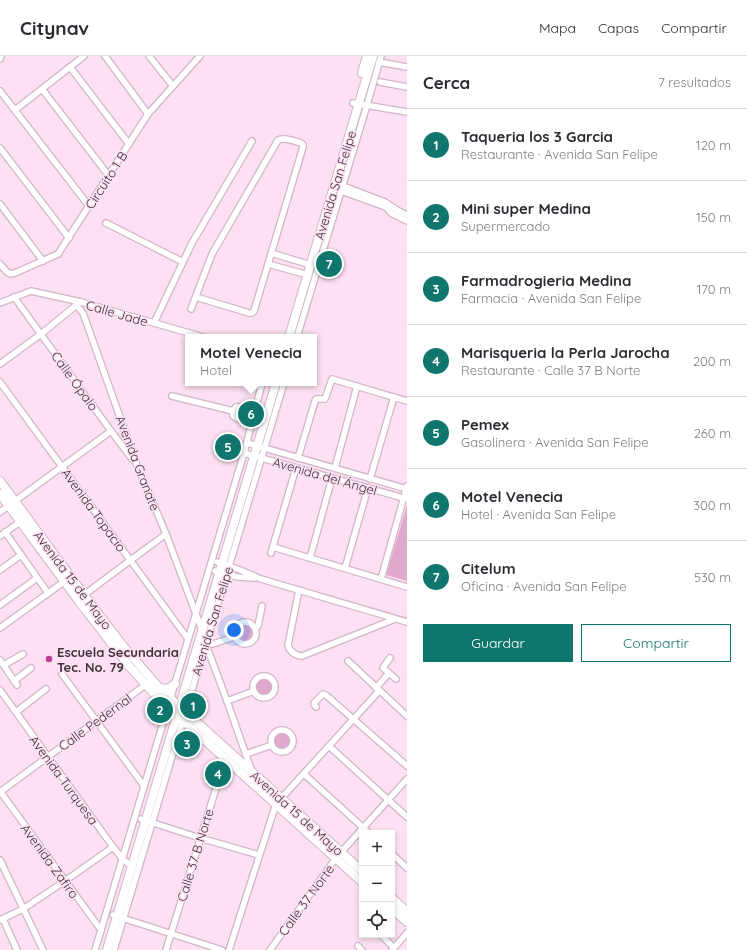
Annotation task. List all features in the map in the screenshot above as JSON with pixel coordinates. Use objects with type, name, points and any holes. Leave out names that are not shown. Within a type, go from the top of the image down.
[{"type":"main road","name":"Avenida San Felipe","points":[[308,264],[348,153],[360,104],[367,56]]},
{"type":"main road","name":"Avenida San Felipe","points":[[285,334],[360,104],[378,58]]},
{"type":"main road","name":"Avenida San Felipe","points":[[291,334],[302,307],[305,275]]},
{"type":"main road","name":"Avenida San Felipe","points":[[255,446],[255,418],[269,386]]},
{"type":"main road","name":"Avenida San Felipe","points":[[107,950],[118,916],[127,863],[146,820],[176,710],[201,627],[223,564],[252,455],[275,386]]},
{"type":"main road","name":"Avenida 15 de Mayo","points":[[0,481],[20,522],[65,582],[123,646],[149,682],[225,759],[256,786],[278,801]]},
{"type":"main road","name":"Avenida 15 de Mayo","points":[[0,494],[12,504],[81,598]]},
{"type":"main road","name":"Avenida 15 de Mayo","points":[[149,682],[159,688],[176,710],[253,773],[278,801],[338,855],[359,879]]},
{"type":"main road","points":[[159,688],[168,689],[175,684]]},
{"type":"main road","name":"Avenida 15 de Mayo","points":[[338,855],[359,869]]},
{"type":"main road","points":[[395,901],[407,912]]},
{"type":"main road","points":[[395,912],[407,922]]},
{"type":"main road","name":"Avenida San Felipe","points":[[102,950],[118,916]]},
{"type":"street","points":[[15,110],[84,56]]},
{"type":"street","points":[[105,56],[148,114]]},
{"type":"street","points":[[149,56],[173,86]]},
{"type":"street","name":"Circuito 1 B","points":[[0,264],[6,272],[10,274],[58,254],[148,114],[197,57]]},
{"type":"street","points":[[378,58],[407,67]]},
{"type":"street","points":[[70,67],[129,144]]},
{"type":"street","points":[[380,82],[407,87]]},
{"type":"street","points":[[42,89],[109,176]]},
{"type":"street","points":[[0,91],[89,206]]},
{"type":"street","points":[[360,104],[407,112]]},
{"type":"street","points":[[191,309],[212,254],[278,140],[281,138],[301,143],[303,147],[254,311],[249,313],[196,297]]},
{"type":"street","points":[[154,323],[192,243],[252,141]]},
{"type":"street","points":[[0,148],[69,238]]},
{"type":"street","name":"Avenida San Felipe","points":[[298,334],[302,307],[342,189],[348,153]]},
{"type":"street","points":[[342,189],[375,200],[407,215]]},
{"type":"street","points":[[0,204],[43,261]]},
{"type":"street","points":[[386,205],[391,213],[407,221]]},
{"type":"street","points":[[106,223],[183,262]]},
{"type":"street","points":[[271,253],[308,264]]},
{"type":"street","points":[[268,264],[305,275]]},
{"type":"street","name":"Calle Jade","points":[[14,297],[31,291],[192,334]]},
{"type":"street","points":[[0,303],[14,297]]},
{"type":"street","name":"Calle Ópalo","points":[[14,297],[137,465]]},
{"type":"street","points":[[0,364],[41,334],[78,303]]},
{"type":"street","name":"Avenida Granate","points":[[78,303],[84,313],[137,465],[166,534],[196,613],[253,773],[256,786]]},
{"type":"street","points":[[298,458],[315,401],[318,398],[325,399],[332,380],[407,401]]},
{"type":"street","name":"Avenida Topacio","points":[[0,382],[188,639]]},
{"type":"street","name":"Avenida San Felipe","points":[[255,418],[261,386]]},
{"type":"street","name":"Avenida San Felipe","points":[[114,950],[118,916],[176,710],[175,684],[188,639],[255,446],[283,386]]},
{"type":"street","points":[[335,468],[357,386]]},
{"type":"street","points":[[172,396],[233,411]]},
{"type":"street","points":[[370,479],[394,397]]},
{"type":"street","points":[[233,411],[236,407],[245,407],[255,418]]},
{"type":"street","points":[[233,411],[233,416],[238,419],[255,418]]},
{"type":"street","points":[[0,512],[111,431]]},
{"type":"street","name":"Avenida del Ángel","points":[[255,446],[407,488]]},
{"type":"street","name":"Avenida San Felipe","points":[[95,950],[101,930],[127,863],[144,786],[206,644],[220,572],[252,455]]},
{"type":"street","name":"Avenida del Ángel","points":[[252,455],[405,499]]},
{"type":"street","points":[[296,468],[272,550],[310,558],[407,586]]},
{"type":"street","points":[[310,558],[332,478]]},
{"type":"street","points":[[345,568],[368,488]]},
{"type":"street","points":[[381,579],[407,488]]},
{"type":"street","points":[[20,522],[2,534],[21,555],[48,593]]},
{"type":"street","points":[[81,598],[166,534]]},
{"type":"street","points":[[0,570],[21,555]]},
{"type":"street","points":[[223,564],[261,579],[407,622]]},
{"type":"street","points":[[238,577],[240,570]]},
{"type":"street","points":[[220,572],[238,577],[261,579]]},
{"type":"street","points":[[0,606],[37,578]]},
{"type":"street","points":[[0,628],[65,582]]},
{"type":"street","points":[[299,590],[288,645],[290,650],[298,655],[302,656],[395,619]]},
{"type":"street","points":[[255,628],[258,626],[262,606]]},
{"type":"street","points":[[241,623],[249,623],[255,628],[256,636],[254,640],[247,644],[239,643],[234,637],[237,625],[241,623]]},
{"type":"street","points":[[206,644],[213,644],[234,637]]},
{"type":"street","points":[[4,665],[23,654]]},
{"type":"street","points":[[390,658],[383,668],[396,679]]},
{"type":"street","points":[[0,660],[15,683],[31,668]]},
{"type":"street","points":[[348,661],[407,716]]},
{"type":"street","points":[[229,950],[278,801],[353,719],[389,673]]},
{"type":"street","points":[[62,674],[144,786]]},
{"type":"street","name":"Calle Pedernal","points":[[0,792],[149,682]]},
{"type":"street","points":[[16,712],[46,689]]},
{"type":"street","name":"Avenida Turquesa","points":[[0,690],[113,847],[127,863]]},
{"type":"street","points":[[227,701],[254,691]]},
{"type":"street","points":[[316,707],[314,705],[315,702],[322,695],[326,695],[407,766]]},
{"type":"street","points":[[246,754],[272,745]]},
{"type":"street","points":[[329,746],[407,817]]},
{"type":"street","name":"Calle 37 B Norte","points":[[166,950],[225,759]]},
{"type":"street","points":[[304,774],[365,830]]},
{"type":"street","name":"Calle 37 Norte","points":[[270,950],[338,855],[407,779]]},
{"type":"street","name":"Avenida Zafiro","points":[[0,792],[101,930]]},
{"type":"street","points":[[146,820],[200,838],[259,855]]},
{"type":"street","points":[[17,950],[1,920],[23,909],[113,847]]},
{"type":"street","points":[[395,857],[407,868]]},
{"type":"street","points":[[1,864],[43,950]]},
{"type":"street","points":[[118,916],[222,950]]},
{"type":"street","points":[[384,938],[393,949],[407,933]]},
{"type":"shaded area","points":[[407,505],[407,581],[386,575]]},
{"type":"shaded area","points":[[248,624],[255,631],[253,640],[243,643],[236,637],[238,627]]},
{"type":"shaded area","points":[[267,678],[274,685],[272,694],[262,697],[255,691],[257,681]]},
{"type":"shaded area","points":[[285,732],[292,739],[290,748],[280,751],[273,744],[275,735]]},
{"type":"place","name":"Citelum","points":[[329,264]]},
{"type":"place","name":"Motel Venecia","points":[[251,414]]},
{"type":"place","name":"Pemex","points":[[228,447]]},
{"type":"place","name":"Escuela Secundaria Tec. No. 79","points":[[49,659]]},
{"type":"place","name":"Taqueria los 3 Garcia","points":[[193,706]]},
{"type":"place","name":"Mini super Medina","points":[[160,710]]},
{"type":"place","name":"Farmadrogieria Medina","points":[[187,744]]},
{"type":"place","name":"Marisqueria la Perla Jarocha","points":[[218,774]]}]
